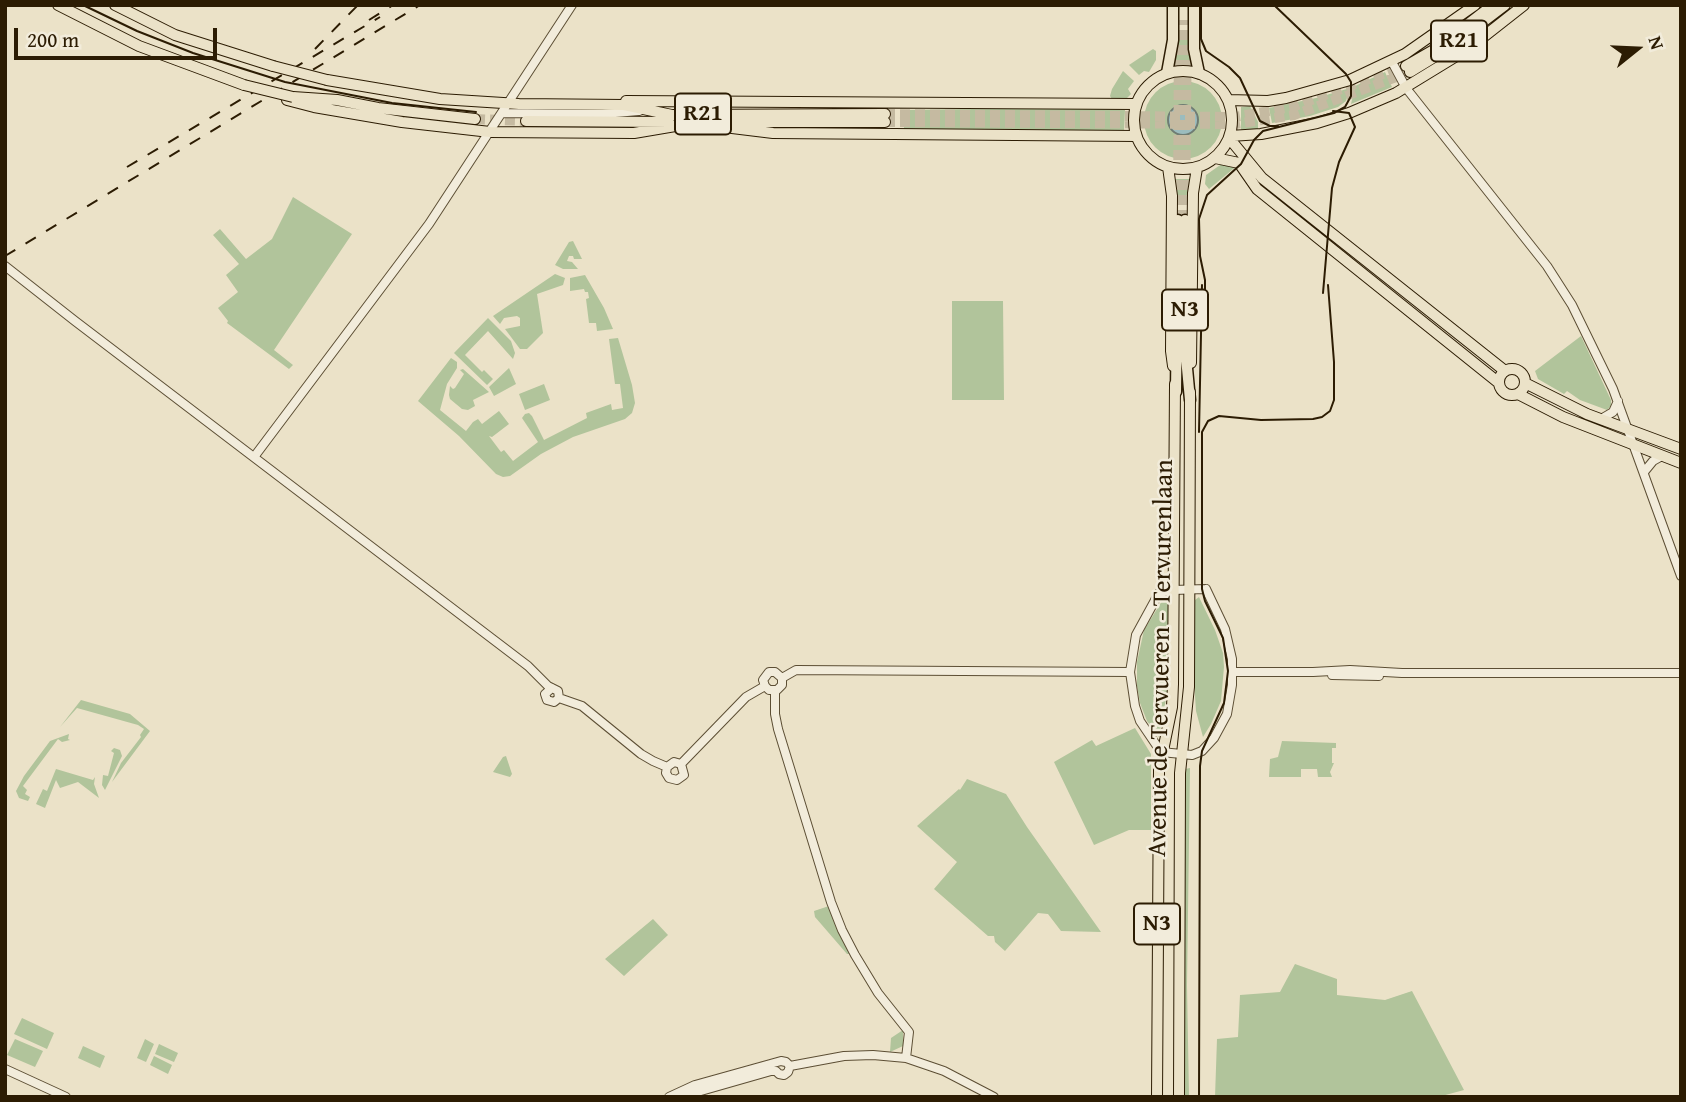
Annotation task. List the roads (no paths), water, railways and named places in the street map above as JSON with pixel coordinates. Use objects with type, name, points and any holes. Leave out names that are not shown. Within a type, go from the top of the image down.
[{"type":"highway","points":[[1167,73],[1173,40],[1173,5]]},
{"type":"highway","points":[[1179,5],[1183,20],[1187,5]]},
{"type":"highway","points":[[1194,5],[1194,50],[1199,73]]},
{"type":"highway","name":"Avenue de Tervueren - Tervurenlaan","points":[[1176,392],[1182,220],[1185,347],[1190,400]]},
{"type":"main road","points":[[58,5],[139,46],[241,84],[314,107],[402,122],[490,132],[634,133],[704,122],[773,133],[1136,135]]},
{"type":"main road","name":"R21","points":[[115,5],[174,35],[273,66],[327,80],[440,99],[509,104],[624,106],[672,115],[885,118],[704,122],[526,121]]},
{"type":"main road","points":[[1228,100],[1268,101],[1316,91],[1350,80],[1392,62],[1434,36],[1475,5]]},
{"type":"main road","name":"R21","points":[[1493,5],[1408,69],[1446,50],[1505,5]]},
{"type":"main road","points":[[1229,137],[1317,123],[1358,110],[1406,88],[1468,49],[1521,6]]},
{"type":"main road","points":[[1167,73],[1199,73],[1220,88],[1228,100],[1232,118],[1229,137],[1215,158],[1197,168],[1186,170],[1168,167],[1151,158],[1142,149],[1136,135],[1136,104],[1150,83],[1167,73]]},
{"type":"main road","points":[[290,98],[337,100],[390,110],[475,119]]},
{"type":"main road","points":[[594,104],[640,101],[1136,104]]},
{"type":"main road","points":[[1229,137],[1262,178],[1505,371],[1518,371],[1525,383],[1518,394]]},
{"type":"main road","points":[[1215,158],[1239,163],[1258,189],[1499,383]]},
{"type":"main road","points":[[1168,167],[1172,196],[1171,351],[1176,392]]},
{"type":"main road","points":[[1190,400],[1193,193],[1197,168]]},
{"type":"main road","points":[[1505,371],[1499,383],[1500,389],[1506,394],[1518,394],[1563,417],[1681,463]]},
{"type":"main road","points":[[1525,383],[1566,405],[1681,450]]},
{"type":"main road","name":"Avenue de Tervueren - Tervurenlaan","points":[[1157,1097],[1158,784],[1161,752],[1171,706],[1176,392]]},
{"type":"main road","name":"Avenue de Tervueren - Tervurenlaan","points":[[1179,1097],[1181,755],[1189,687],[1190,400]]},
{"type":"street","points":[[254,457],[428,225],[572,5]]},
{"type":"street","points":[[1392,62],[1406,88],[1547,266],[1583,327],[1618,401],[1681,576]]},
{"type":"street","points":[[502,113],[603,114],[645,110]]},
{"type":"street","points":[[8,268],[528,666],[549,691],[558,691],[559,698],[582,706],[641,754],[667,767]]},
{"type":"street","points":[[1601,419],[1613,412],[1618,401]]},
{"type":"street","points":[[1644,472],[1653,461],[1662,456]]},
{"type":"street","points":[[1206,589],[1225,628],[1233,672],[1227,714],[1214,738],[1200,752],[1181,755],[1161,752],[1140,721],[1130,672],[1132,648],[1141,623],[1159,593],[1189,590],[1206,589]]},
{"type":"street","points":[[782,678],[796,670],[1130,672]]},
{"type":"street","points":[[1233,672],[1313,673],[1350,670],[1402,673],[1681,673]]},
{"type":"street","points":[[765,686],[764,680],[769,672],[775,672],[782,678]]},
{"type":"street","points":[[775,691],[781,687],[782,678]]},
{"type":"street","points":[[765,686],[775,691]]},
{"type":"street","points":[[681,764],[746,697],[765,686]]},
{"type":"street","points":[[775,691],[778,729],[831,902],[855,955],[878,993],[909,1032],[906,1058]]},
{"type":"street","points":[[667,767],[674,762],[681,764]]},
{"type":"street","points":[[667,767],[667,776],[671,780],[677,780],[684,775],[681,764]]},
{"type":"street","points":[[669,1097],[776,1067],[784,1060],[790,1066],[844,1056],[873,1055],[906,1058],[944,1071],[994,1097]]},
{"type":"street","points":[[5,1069],[66,1097]]},
{"type":"street","points":[[680,1097],[696,1090]]},
{"type":"water","points":[[1183,105],[1194,109],[1198,120],[1194,131],[1183,135],[1172,131],[1168,120],[1172,109]]},
{"type":"tunnel","points":[[1178,220],[1179,20]]},
{"type":"tunnel","points":[[1185,220],[1187,20]]},
{"type":"tunnel","points":[[885,114],[1235,117],[1292,107],[1402,67]]},
{"type":"tunnel","points":[[885,122],[1235,124],[1294,115],[1410,72]]},
{"type":"tunnel","points":[[475,119],[526,121]]},
{"type":"tram line","points":[[83,5],[137,31],[193,53],[285,82],[392,103],[476,112]]},
{"type":"tram line","points":[[1201,5],[1201,39],[1206,51],[1240,78],[1260,121],[1270,126],[1278,126]]},
{"type":"tram line","points":[[1205,294],[1199,219],[1207,195],[1241,164],[1254,140],[1263,131],[1334,113],[1345,107],[1351,96],[1351,82],[1346,74],[1274,5]]},
{"type":"tram line","points":[[1323,293],[1332,188],[1339,162],[1355,127],[1349,113],[1333,111]]},
{"type":"tram line","points":[[1199,432],[1202,285]]},
{"type":"tram line","points":[[1199,1097],[1200,766],[1202,751],[1224,703],[1228,671],[1223,638],[1202,589],[1202,432],[1208,421],[1219,416],[1261,420],[1313,419],[1330,411],[1334,400],[1334,362],[1328,285]]},
{"type":"railway","points":[[315,49],[358,5]]},
{"type":"railway","points":[[369,20],[393,5]]},
{"type":"railway","points":[[5,256],[420,5]]},
{"type":"railway","points":[[127,167],[380,17]]}]
